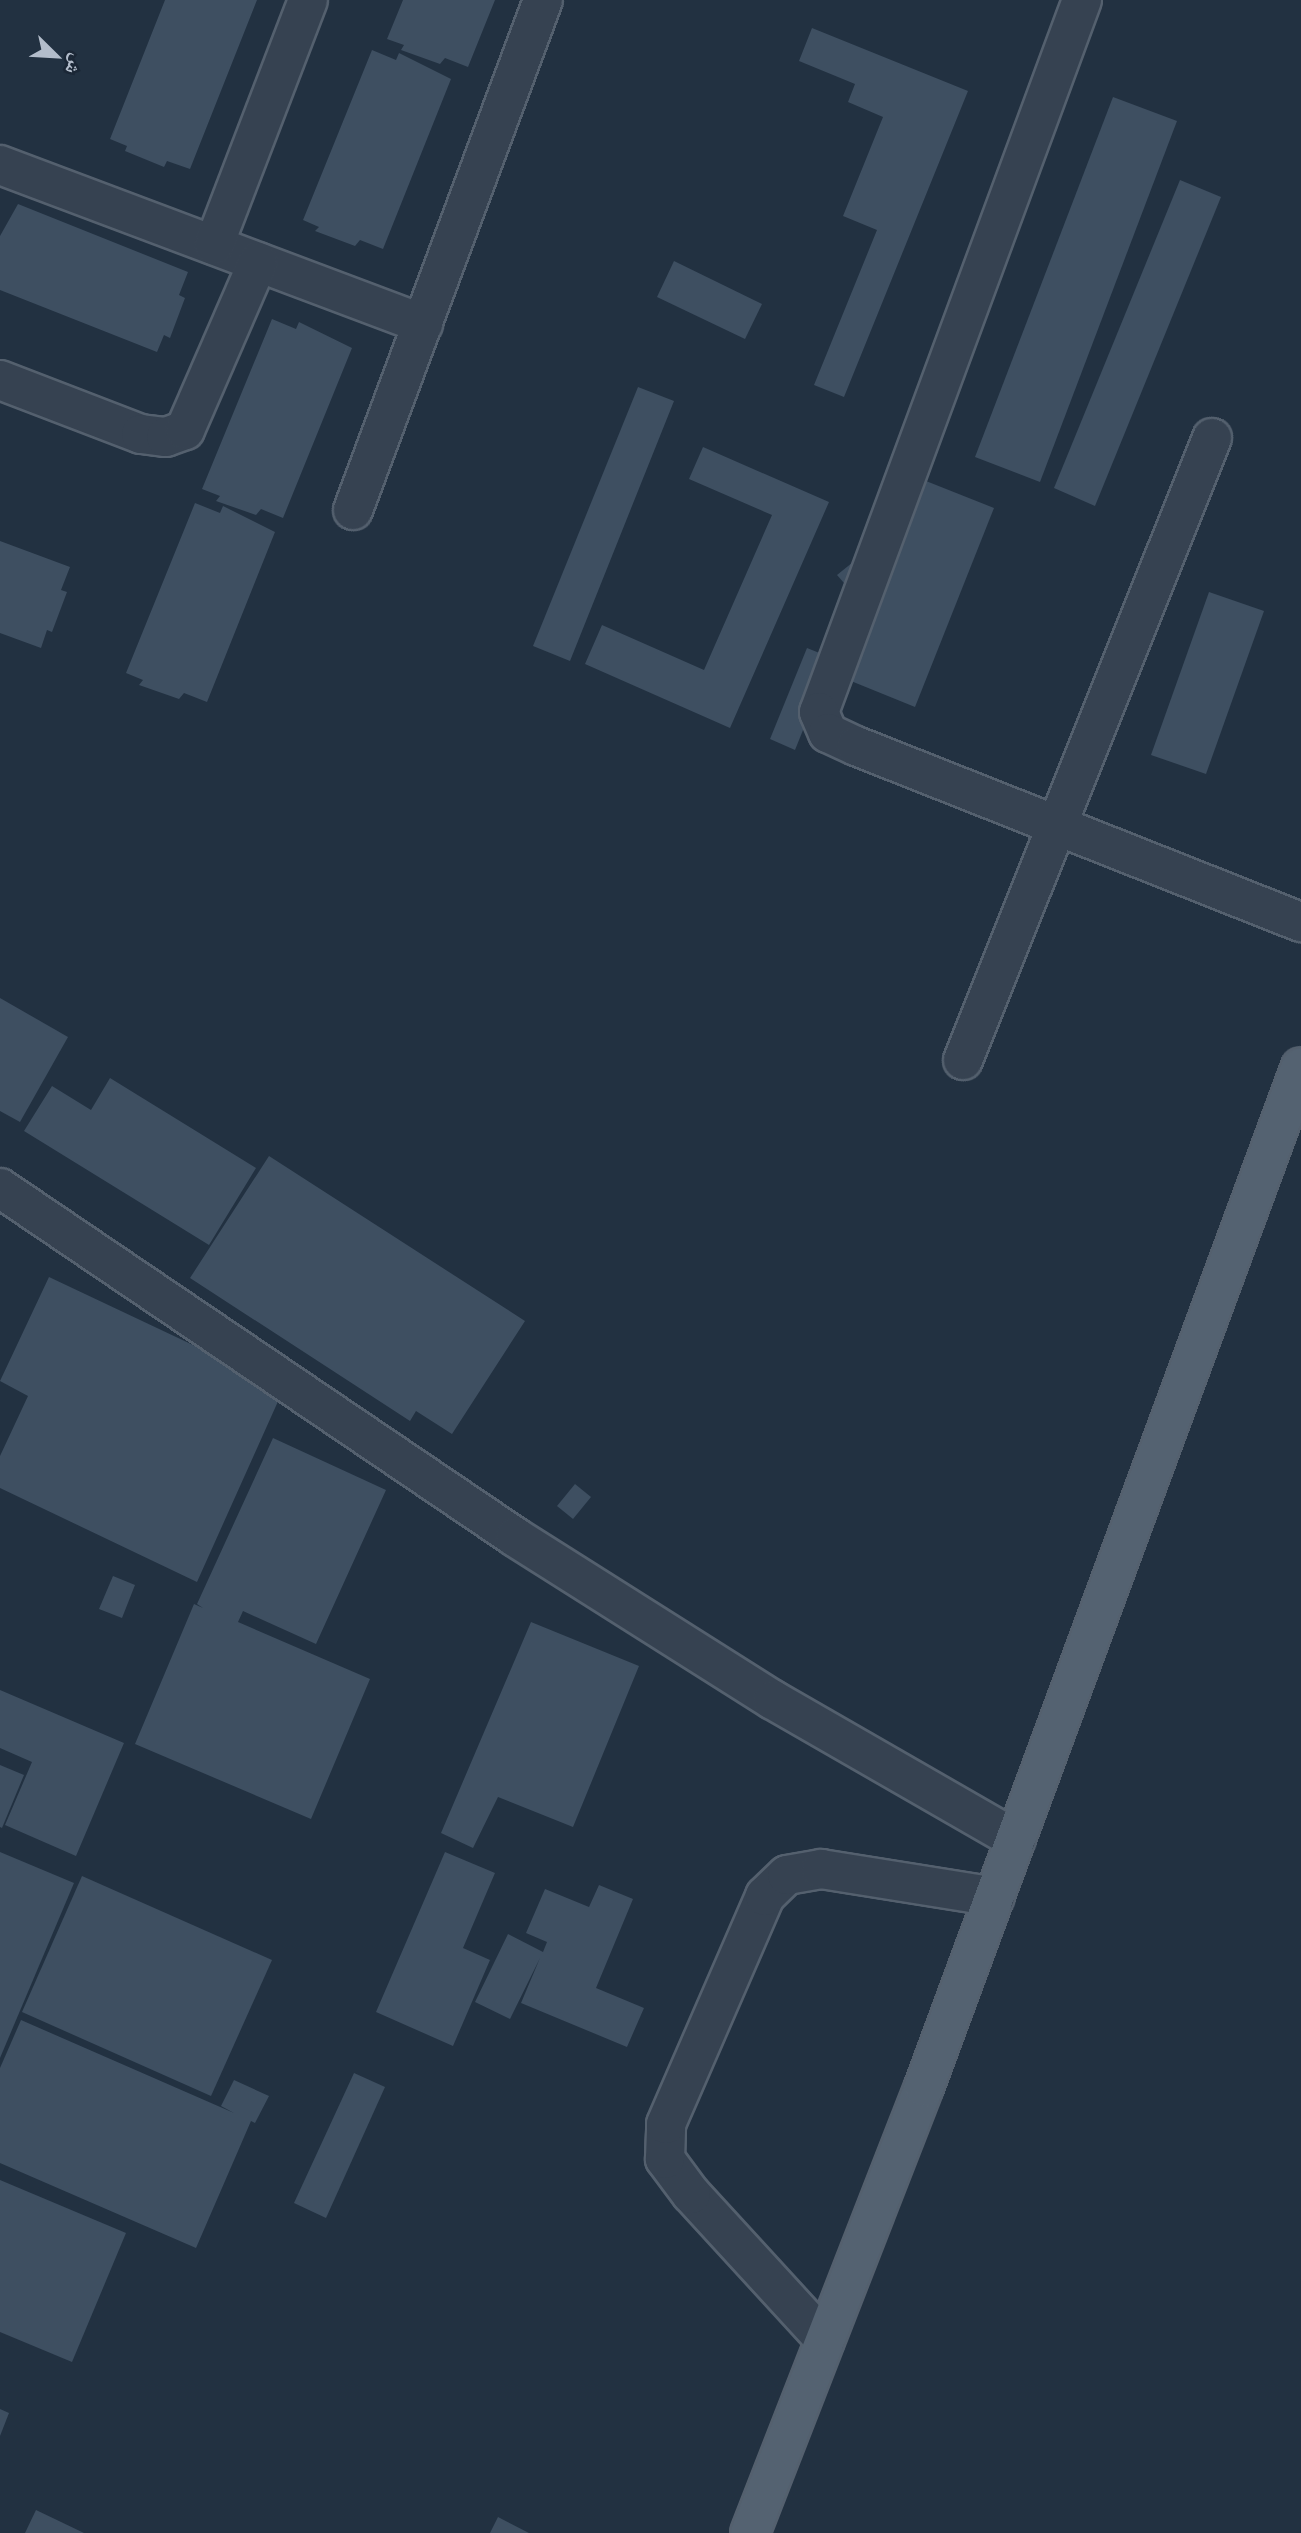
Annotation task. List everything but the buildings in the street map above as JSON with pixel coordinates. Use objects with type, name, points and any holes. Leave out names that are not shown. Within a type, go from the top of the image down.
[{"type":"main road","points":[[750,2533],[995,1897],[1301,1067]]},
{"type":"street","points":[[214,245],[308,0]]},
{"type":"street","points":[[353,510],[543,0]]},
{"type":"street","points":[[1082,0],[819,712],[828,733],[856,746],[1058,822],[1301,922]]},
{"type":"street","points":[[0,165],[423,324]]},
{"type":"street","points":[[0,380],[141,434],[166,437],[185,430],[258,262]]},
{"type":"street","points":[[963,1060],[1212,438]]},
{"type":"street","points":[[0,1188],[515,1537],[773,1700],[1016,1840]]},
{"type":"street","points":[[825,2340],[691,2194],[665,2159],[666,2124],[765,1896],[788,1875],[821,1869],[995,1897]]}]
